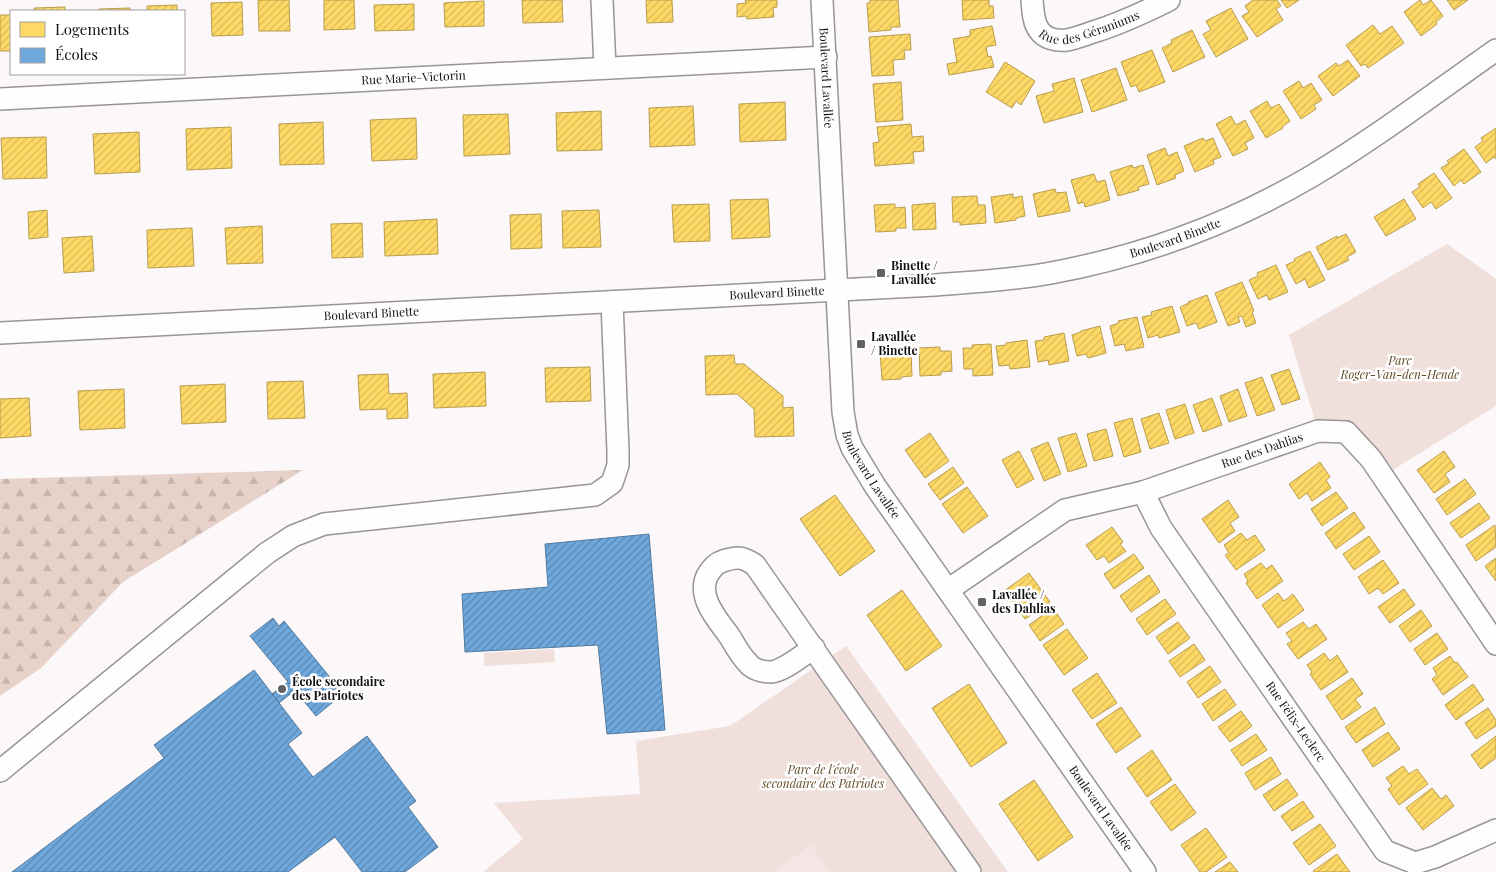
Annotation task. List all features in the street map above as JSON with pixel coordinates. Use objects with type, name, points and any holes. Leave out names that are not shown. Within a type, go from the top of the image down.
[{"type":"street","points":[[602,0],[605,68]]},
{"type":"street","name":"Boulevard Lavallée","points":[[822,0],[842,404],[847,435],[867,475],[1145,872]]},
{"type":"street","name":"Rue des Géraniums","points":[[1032,0],[1035,21],[1039,31],[1051,39],[1062,40],[1100,30],[1141,14],[1169,0]]},
{"type":"street","name":"Boulevard Binette","points":[[838,297],[1050,273],[1100,262],[1171,241],[1245,211],[1311,176],[1360,145],[1496,50]]},
{"type":"street","name":"Rue Marie-Victorin","points":[[0,99],[826,58]]},
{"type":"street","name":"Boulevard Binette","points":[[0,333],[838,297],[958,296],[1045,286],[1116,271],[1177,252],[1223,234],[1275,210],[1331,179],[1496,65]]},
{"type":"street","points":[[0,771],[267,553],[293,536],[324,524],[595,495],[612,483],[618,464],[618,451],[612,308]]},
{"type":"street","name":"Boulevard Binette","points":[[0,345],[612,308]]},
{"type":"street","name":"Rue des Dahlias","points":[[948,590],[1065,510],[1142,492],[1318,431],[1346,432],[1371,458],[1496,644]]},
{"type":"street","name":"Rue Félix-Leclerc","points":[[1142,492],[1161,528],[1385,851],[1415,863],[1435,857],[1496,830]]},
{"type":"street","points":[[814,648],[776,671],[759,670],[747,663],[708,606],[704,592],[705,581],[710,570],[720,562],[733,558],[745,558],[755,565],[814,648],[970,872]]},
{"type":"green space","name":"Parc Roger-Van-den-Hende","points":[[1447,244],[1496,279],[1496,406],[1383,476],[1346,432],[1318,431],[1289,335]]},
{"type":"green space","points":[[303,470],[123,582],[41,668],[0,696],[0,479]]},
{"type":"green space","name":"Parc de l'école secondaire des Patriotes","points":[[846,646],[1008,872],[483,872],[523,839],[494,803],[640,794],[636,741],[730,726]]},
{"type":"green space","points":[[554,649],[555,662],[484,666],[484,653]]},
{"type":"shaded area","points":[[811,845],[830,872],[773,872]]},
{"type":"building: Logements","points":[[258,0],[289,0],[290,31],[259,31]]},
{"type":"building: Logements","points":[[324,0],[354,0],[355,29],[324,30]]},
{"type":"building: Logements","points":[[522,0],[562,0],[563,22],[523,23]]},
{"type":"building: Logements","points":[[646,0],[672,0],[673,22],[647,23]]},
{"type":"building: Logements","points":[[745,0],[777,0],[777,7],[773,8],[774,17],[747,19],[746,16],[737,17],[737,4],[746,3]]},
{"type":"building: Logements","points":[[870,0],[898,0],[900,27],[891,27],[891,30],[869,32],[867,3],[870,3]]},
{"type":"building: Logements","points":[[962,0],[989,0],[989,6],[993,6],[994,18],[963,20]]},
{"type":"building: Logements","points":[[1253,0],[1277,0],[1281,6],[1276,9],[1283,20],[1257,37],[1242,16],[1249,12],[1245,6]]},
{"type":"building: Logements","points":[[1281,0],[1299,0],[1287,8]]},
{"type":"building: Logements","points":[[1420,0],[1423,5],[1431,0],[1443,16],[1436,22],[1437,24],[1421,36],[1404,12]]},
{"type":"building: Logements","points":[[1447,0],[1468,0],[1454,10]]},
{"type":"building: Logements","points":[[484,1],[484,26],[445,27],[444,3]]},
{"type":"building: Logements","points":[[242,2],[243,35],[212,36],[211,3]]},
{"type":"building: Logements","points":[[414,4],[414,30],[375,31],[374,5]]},
{"type":"building: Logements","points":[[177,5],[177,10],[147,10],[147,6]]},
{"type":"building: Logements","points":[[65,7],[65,10],[34,10],[34,8]]},
{"type":"building: Logements","points":[[130,8],[130,10],[99,10]]},
{"type":"building: Logements","points":[[1231,8],[1248,39],[1216,57],[1203,34],[1211,30],[1206,21]]},
{"type":"building: Logements","points":[[0,15],[10,15],[10,51],[0,51]]},
{"type":"building: Logements","points":[[1373,25],[1380,34],[1392,26],[1404,43],[1368,68],[1365,64],[1361,66],[1346,45]]},
{"type":"building: Logements","points":[[992,26],[996,45],[986,47],[988,57],[991,56],[994,67],[949,75],[947,64],[957,62],[953,39],[970,36],[970,30]]},
{"type":"building: Logements","points":[[1192,30],[1205,57],[1173,72],[1162,48],[1172,43],[1171,40]]},
{"type":"building: Logements","points":[[910,34],[911,50],[904,50],[905,59],[893,60],[894,75],[872,76],[869,37]]},
{"type":"building: Logements","points":[[1152,50],[1165,82],[1139,92],[1136,85],[1131,87],[1121,62]]},
{"type":"building: Logements","points":[[1348,60],[1360,76],[1333,96],[1318,76],[1336,63],[1339,66]]},
{"type":"building: Logements","points":[[1005,62],[1035,81],[1021,105],[1016,101],[1012,108],[986,92]]},
{"type":"building: Logements","points":[[1116,68],[1127,100],[1092,112],[1081,80]]},
{"type":"building: Logements","points":[[1074,78],[1083,112],[1044,123],[1036,96],[1054,91],[1052,84]]},
{"type":"building: Logements","points":[[1299,81],[1303,88],[1311,83],[1322,100],[1314,105],[1316,109],[1301,119],[1283,91]]},
{"type":"building: Logements","points":[[901,82],[903,120],[876,122],[873,84]]},
{"type":"building: Logements","points":[[1267,101],[1271,108],[1279,104],[1290,121],[1283,128],[1266,138],[1250,111]]},
{"type":"building: Logements","points":[[785,102],[786,140],[740,142],[739,104]]},
{"type":"building: Logements","points":[[693,106],[695,145],[650,147],[649,108]]},
{"type":"building: Logements","points":[[601,111],[602,150],[557,151],[556,113]]},
{"type":"building: Logements","points":[[508,114],[510,154],[464,156],[463,115]]},
{"type":"building: Logements","points":[[1231,116],[1236,125],[1245,120],[1254,138],[1245,143],[1248,149],[1233,156],[1216,124]]},
{"type":"building: Logements","points":[[416,118],[417,159],[372,161],[370,120]]},
{"type":"building: Logements","points":[[323,122],[324,164],[280,165],[279,124]]},
{"type":"building: Logements","points":[[911,124],[912,137],[923,136],[924,151],[913,152],[914,163],[875,166],[873,143],[879,142],[877,127]]},
{"type":"building: Logements","points":[[231,127],[232,168],[187,170],[186,129]]},
{"type":"building: Logements","points":[[1496,128],[1496,159],[1494,157],[1486,163],[1475,147],[1483,141],[1481,138]]},
{"type":"building: Logements","points":[[139,132],[140,172],[95,174],[93,134]]},
{"type":"building: Logements","points":[[46,137],[47,178],[3,179],[1,138]]},
{"type":"building: Logements","points":[[1203,138],[1205,141],[1213,138],[1221,157],[1213,160],[1214,164],[1195,172],[1184,146]]},
{"type":"building: Logements","points":[[1165,148],[1168,156],[1177,152],[1184,171],[1175,175],[1176,178],[1157,185],[1147,155]]},
{"type":"building: Logements","points":[[1464,149],[1481,172],[1464,184],[1461,180],[1454,186],[1441,168],[1449,163],[1447,161]]},
{"type":"building: Logements","points":[[1132,165],[1133,168],[1143,165],[1149,184],[1138,187],[1139,190],[1118,196],[1110,172]]},
{"type":"building: Logements","points":[[1434,173],[1452,198],[1436,209],[1431,202],[1423,208],[1412,192],[1420,187],[1418,184]]},
{"type":"building: Logements","points":[[1094,174],[1097,182],[1105,180],[1110,200],[1085,207],[1084,202],[1078,204],[1071,180]]},
{"type":"building: Logements","points":[[1055,189],[1056,193],[1066,192],[1070,211],[1038,217],[1033,194]]},
{"type":"building: Logements","points":[[1013,194],[1013,198],[1022,196],[1025,216],[1016,218],[1016,220],[995,223],[991,197]]},
{"type":"building: Logements","points":[[977,196],[978,205],[985,205],[986,223],[960,225],[960,222],[953,222],[952,197]]},
{"type":"building: Logements","points":[[768,199],[770,237],[732,239],[730,200]]},
{"type":"building: Logements","points":[[1404,199],[1416,219],[1386,236],[1374,217]]},
{"type":"building: Logements","points":[[935,203],[936,229],[913,230],[912,205]]},
{"type":"building: Logements","points":[[709,204],[710,241],[674,242],[672,205]]},
{"type":"building: Logements","points":[[895,204],[895,208],[905,207],[906,228],[896,228],[896,231],[876,232],[874,205]]},
{"type":"building: Logements","points":[[47,210],[48,237],[29,239],[28,212]]},
{"type":"building: Logements","points":[[599,210],[601,247],[563,248],[562,211]]},
{"type":"building: Logements","points":[[541,214],[542,248],[511,249],[510,215]]},
{"type":"building: Logements","points":[[437,219],[438,254],[385,256],[384,222]]},
{"type":"building: Logements","points":[[362,223],[363,257],[332,258],[331,224]]},
{"type":"building: Logements","points":[[262,226],[263,263],[227,264],[225,228]]},
{"type":"building: Logements","points":[[192,228],[194,266],[148,268],[147,230]]},
{"type":"building: Logements","points":[[1346,234],[1356,252],[1347,257],[1349,260],[1328,270],[1316,247],[1337,236],[1337,238]]},
{"type":"building: Logements","points":[[92,236],[94,271],[64,273],[62,238]]},
{"type":"building: Logements","points":[[1310,251],[1325,280],[1309,288],[1305,279],[1296,284],[1286,265]]},
{"type":"building: Logements","points":[[1276,265],[1288,292],[1269,300],[1267,295],[1258,299],[1249,280],[1258,276],[1257,273]]},
{"type":"building: Logements","points":[[1242,282],[1254,311],[1252,312],[1256,323],[1246,327],[1242,316],[1238,317],[1240,322],[1228,326],[1215,293]]},
{"type":"building: Logements","points":[[1207,295],[1217,322],[1199,329],[1196,323],[1187,326],[1180,307]]},
{"type":"building: Logements","points":[[1172,306],[1180,332],[1159,338],[1158,335],[1148,338],[1142,317],[1152,315],[1151,312]]},
{"type":"building: Logements","points":[[1137,317],[1144,347],[1126,351],[1124,344],[1115,346],[1110,326],[1119,323],[1118,321]]},
{"type":"building: Logements","points":[[1100,326],[1106,353],[1088,358],[1086,354],[1077,356],[1072,335]]},
{"type":"building: Logements","points":[[1064,333],[1069,361],[1049,365],[1048,360],[1038,362],[1035,341]]},
{"type":"building: Logements","points":[[1027,340],[1030,367],[1010,369],[1009,365],[999,366],[996,346]]},
{"type":"building: Logements","points":[[991,344],[993,375],[973,376],[973,369],[964,369],[963,348],[972,348],[972,345]]},
{"type":"building: Logements","points":[[940,347],[940,351],[951,351],[952,371],[941,372],[941,375],[920,376],[919,348]]},
{"type":"building: Logements","points":[[880,351],[911,352],[912,376],[901,377],[901,379],[882,380]]},
{"type":"building: Logements","points":[[734,355],[735,364],[744,364],[783,396],[783,408],[793,407],[794,436],[755,437],[754,409],[737,394],[706,395],[705,356]]},
{"type":"building: Logements","points":[[590,367],[591,401],[546,402],[545,368]]},
{"type":"building: Logements","points":[[1289,369],[1300,399],[1282,405],[1271,375]]},
{"type":"building: Logements","points":[[485,372],[486,406],[434,408],[433,374]]},
{"type":"building: Logements","points":[[388,374],[389,394],[407,393],[408,418],[387,419],[387,409],[360,410],[358,375]]},
{"type":"building: Logements","points":[[1262,377],[1275,410],[1257,416],[1245,383]]},
{"type":"building: Logements","points":[[303,381],[305,418],[268,419],[267,382]]},
{"type":"building: Logements","points":[[225,384],[226,422],[182,424],[180,386]]},
{"type":"building: Logements","points":[[124,389],[125,428],[80,430],[78,391]]},
{"type":"building: Logements","points":[[1238,389],[1247,416],[1229,422],[1220,396]]},
{"type":"building: Logements","points":[[29,398],[31,436],[0,438],[0,399]]},
{"type":"building: Logements","points":[[1212,398],[1222,425],[1203,432],[1193,405]]},
{"type":"building: Logements","points":[[1185,404],[1194,433],[1175,439],[1166,410]]},
{"type":"building: Logements","points":[[1159,413],[1169,443],[1150,449],[1141,419]]},
{"type":"building: Logements","points":[[1132,418],[1141,452],[1124,457],[1114,423]]},
{"type":"building: Logements","points":[[1106,429],[1113,456],[1094,461],[1087,434]]},
{"type":"building: Logements","points":[[930,433],[949,461],[925,478],[905,450]]},
{"type":"building: Logements","points":[[1076,433],[1087,466],[1068,472],[1058,438]]},
{"type":"building: Logements","points":[[1048,442],[1061,474],[1044,481],[1031,449]]},
{"type":"building: Logements","points":[[1019,451],[1034,479],[1017,488],[1002,460]]},
{"type":"building: Logements","points":[[1444,451],[1455,467],[1445,474],[1450,482],[1434,493],[1417,470]]},
{"type":"building: Logements","points":[[1320,462],[1330,477],[1326,480],[1331,488],[1312,501],[1307,493],[1299,499],[1289,484]]},
{"type":"building: Logements","points":[[953,467],[964,483],[940,500],[928,484]]},
{"type":"building: Logements","points":[[1465,479],[1476,494],[1447,515],[1436,499]]},
{"type":"building: Logements","points":[[967,487],[988,516],[963,533],[942,504]]},
{"type":"building: Logements","points":[[1336,492],[1348,508],[1322,526],[1311,509]]},
{"type":"building: Logements","points":[[835,495],[875,551],[840,576],[800,519]]},
{"type":"building: Logements","points":[[1228,500],[1239,517],[1230,523],[1235,531],[1219,543],[1202,519]]},
{"type":"building: Logements","points":[[1479,503],[1490,518],[1461,538],[1450,523]]},
{"type":"building: Logements","points":[[1354,512],[1365,528],[1336,549],[1325,533]]},
{"type":"building: Logements","points":[[1495,525],[1496,547],[1476,561],[1466,545]]},
{"type":"building: Logements","points":[[1112,527],[1123,542],[1120,544],[1126,551],[1109,563],[1104,556],[1097,560],[1086,545]]},
{"type":"building: Logements","points":[[1241,533],[1247,540],[1255,535],[1265,550],[1236,570],[1225,555],[1229,553],[1224,545]]},
{"type":"building: Logements","points":[[1369,536],[1380,552],[1354,570],[1343,554]]},
{"type":"building: Logements","points":[[1134,554],[1144,568],[1114,589],[1104,574]]},
{"type":"building: Logements","points":[[1496,558],[1496,581],[1485,566]]},
{"type":"building: Logements","points":[[1383,560],[1399,583],[1383,594],[1378,588],[1369,594],[1358,577]]},
{"type":"building: Logements","points":[[1261,563],[1266,569],[1272,565],[1283,581],[1257,599],[1246,583],[1248,581],[1244,574]]},
{"type":"building: Logements","points":[[1029,573],[1050,602],[1025,619],[1004,591]]},
{"type":"building: Logements","points":[[1149,575],[1160,592],[1131,612],[1120,596]]},
{"type":"building: Logements","points":[[1404,589],[1415,605],[1390,623],[1378,607]]},
{"type":"building: Logements","points":[[902,590],[942,646],[906,671],[867,615]]},
{"type":"building: Logements","points":[[1278,593],[1284,601],[1293,594],[1304,610],[1278,628],[1262,605]]},
{"type":"building: Logements","points":[[1165,599],[1176,614],[1147,635],[1136,619]]},
{"type":"building: Logements","points":[[1053,608],[1064,624],[1040,641],[1029,625]]},
{"type":"building: Logements","points":[[1421,610],[1432,626],[1410,642],[1399,626]]},
{"type":"building: Logements","points":[[1178,622],[1190,638],[1168,654],[1156,637]]},
{"type":"building: Logements","points":[[1303,622],[1309,629],[1316,624],[1327,639],[1298,659],[1287,644],[1292,641],[1286,633]]},
{"type":"building: Logements","points":[[1067,629],[1088,658],[1064,675],[1043,645]]},
{"type":"building: Logements","points":[[1437,633],[1448,649],[1425,665],[1414,649]]},
{"type":"building: Logements","points":[[1194,644],[1205,660],[1180,677],[1169,661]]},
{"type":"building: Logements","points":[[1324,653],[1330,661],[1337,655],[1348,672],[1321,690],[1310,674],[1312,672],[1307,665]]},
{"type":"building: Logements","points":[[1450,656],[1468,677],[1443,695],[1432,679],[1437,675],[1433,668]]},
{"type":"building: Logements","points":[[1210,666],[1221,682],[1198,698],[1187,682]]},
{"type":"building: Logements","points":[[1097,673],[1117,703],[1092,719],[1072,690]]},
{"type":"building: Logements","points":[[1352,678],[1363,694],[1355,699],[1361,707],[1342,720],[1326,696]]},
{"type":"building: Logements","points":[[969,684],[1007,743],[971,767],[932,708]]},
{"type":"building: Logements","points":[[1473,684],[1484,700],[1456,720],[1445,705]]},
{"type":"building: Logements","points":[[1225,689],[1236,705],[1213,721],[1202,704]]},
{"type":"building: Logements","points":[[1121,707],[1141,736],[1116,753],[1096,724]]},
{"type":"building: Logements","points":[[1375,707],[1385,724],[1356,743],[1345,727]]},
{"type":"building: Logements","points":[[1488,708],[1496,720],[1496,726],[1476,739],[1465,723]]},
{"type":"building: Logements","points":[[1241,711],[1252,726],[1230,742],[1218,727]]},
{"type":"building: Logements","points":[[1388,732],[1400,749],[1373,767],[1362,750]]},
{"type":"building: Logements","points":[[1256,734],[1267,750],[1242,766],[1231,750]]},
{"type":"building: Logements","points":[[1496,736],[1496,758],[1481,769],[1471,755]]},
{"type":"building: Logements","points":[[1152,750],[1172,780],[1147,797],[1127,768]]},
{"type":"building: Logements","points":[[1271,757],[1281,774],[1255,790],[1245,773]]},
{"type":"building: Logements","points":[[1403,766],[1409,774],[1417,769],[1428,784],[1399,805],[1388,789],[1392,786],[1386,778]]},
{"type":"building: Logements","points":[[1287,779],[1298,795],[1274,811],[1263,795]]},
{"type":"building: Logements","points":[[1034,780],[1073,837],[1038,861],[999,804]]},
{"type":"building: Logements","points":[[1175,784],[1196,813],[1171,831],[1150,802]]},
{"type":"building: Logements","points":[[1432,788],[1441,799],[1446,795],[1454,806],[1423,830],[1406,808]]},
{"type":"building: Logements","points":[[1303,801],[1314,817],[1292,831],[1281,816]]},
{"type":"building: Logements","points":[[1320,824],[1336,846],[1309,865],[1293,843]]},
{"type":"building: Logements","points":[[1206,828],[1227,857],[1206,872],[1200,872],[1181,845]]},
{"type":"building: Logements","points":[[1337,854],[1350,872],[1313,871]]},
{"type":"building: Logements","points":[[1230,862],[1238,872],[1215,872]]},
{"type":"building: Écoles","points":[[649,534],[665,730],[607,734],[598,645],[465,652],[462,594],[548,587],[545,544]]},
{"type":"building: Écoles","points":[[273,618],[279,626],[284,621],[338,687],[332,691],[338,698],[316,716],[250,636]]},
{"type":"building: Écoles","points":[[254,670],[302,733],[288,744],[313,777],[367,736],[416,801],[408,807],[438,847],[405,872],[362,872],[335,837],[288,872],[12,872],[164,758],[154,745]]},
{"type":"building: Écoles","points":[[288,682],[295,690],[279,703],[272,694]]},
{"type":"place","name":"Binette / Lavallée","points":[[881,273]]},
{"type":"place","name":"Lavallée / Binette","points":[[861,344]]},
{"type":"place","name":"Lavallée / des Dahlias","points":[[982,602]]},
{"type":"place","name":"École secondaire des Patriotes","points":[[282,689]]}]
